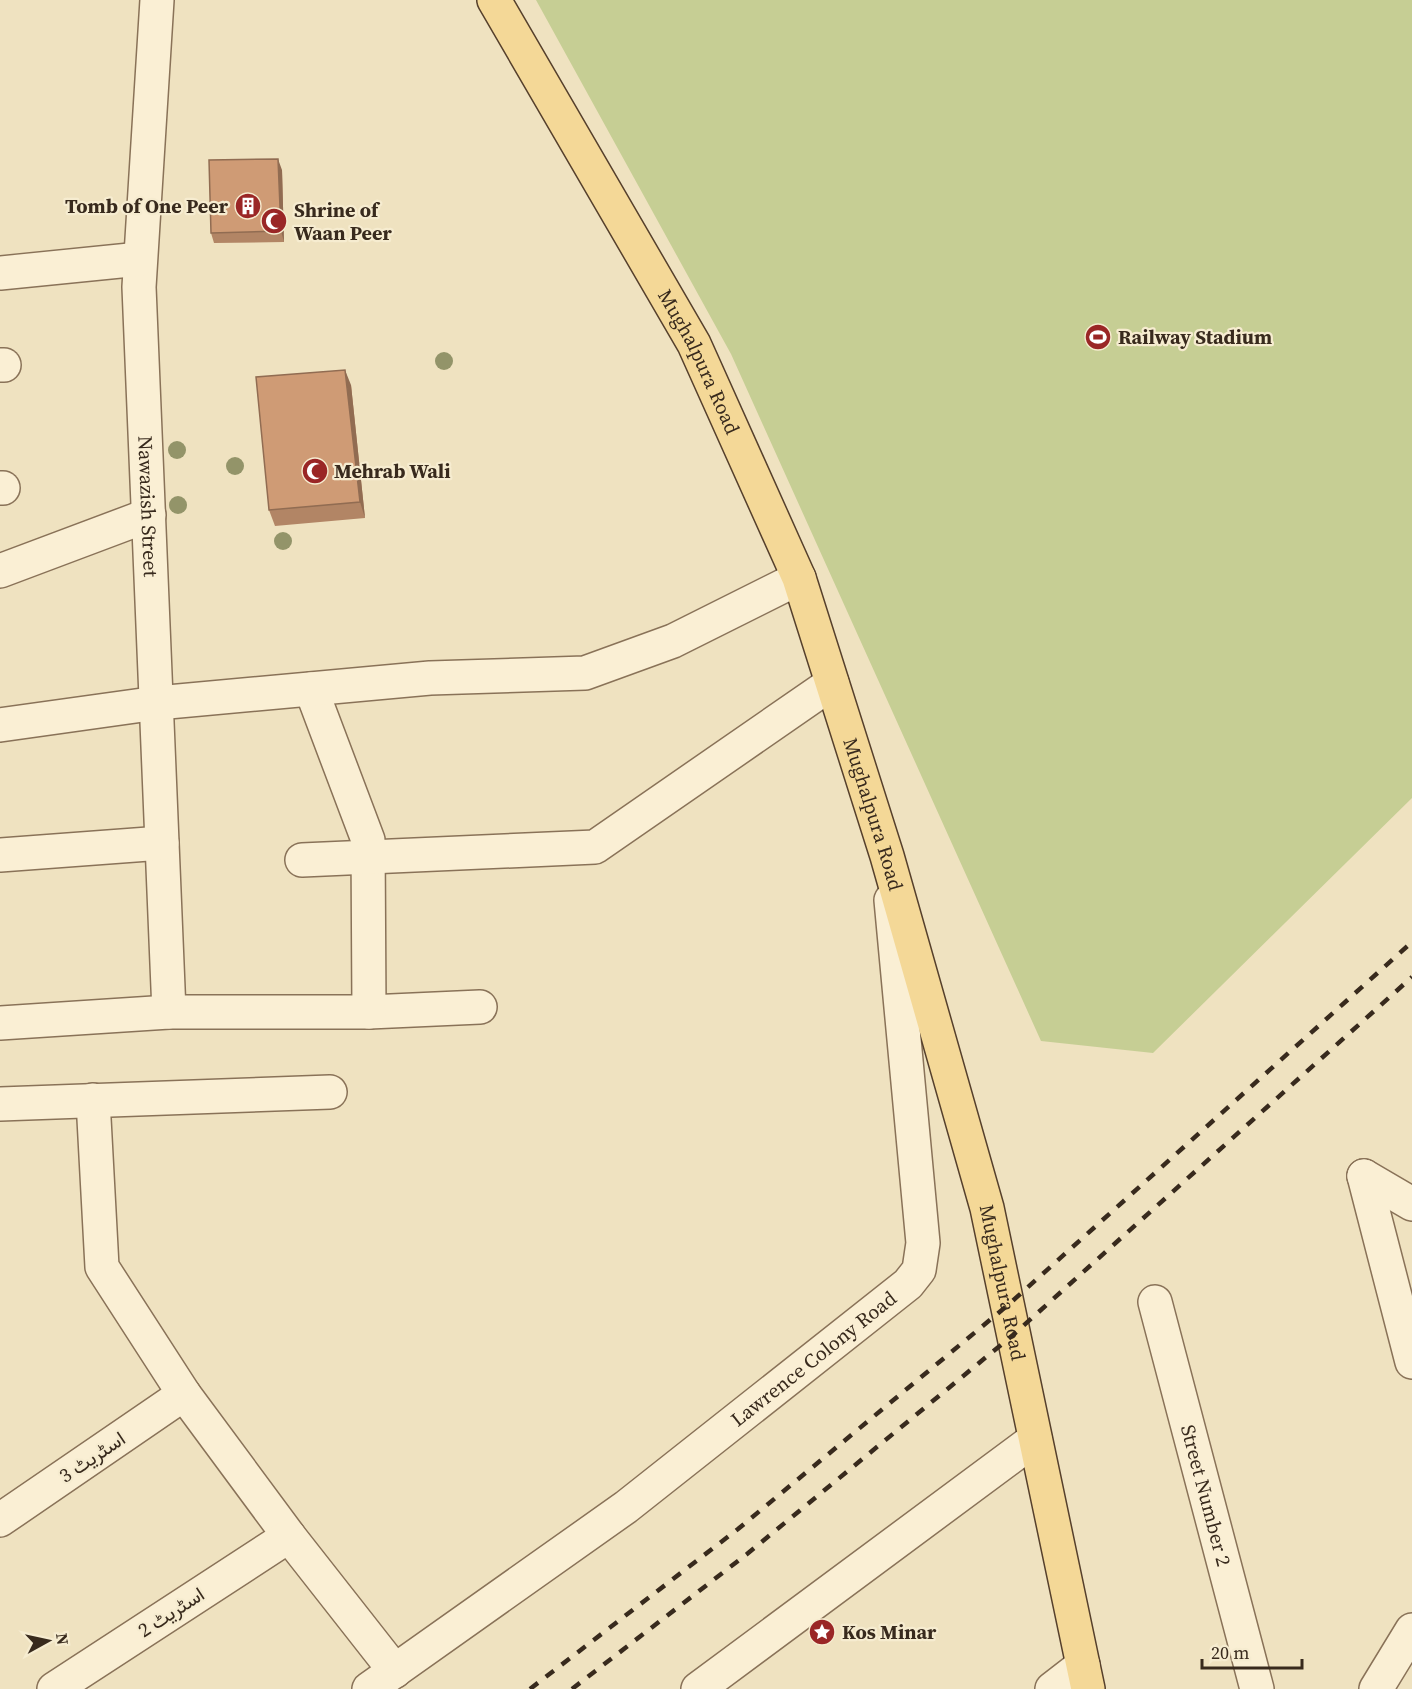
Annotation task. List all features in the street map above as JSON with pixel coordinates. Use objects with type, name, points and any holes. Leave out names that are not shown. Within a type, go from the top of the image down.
[{"type":"main road","name":"Mughalpura Road","points":[[494,0],[694,344],[799,579],[887,856],[987,1208],[1086,1677]]},
{"type":"street","name":"Nawazish Street","points":[[157,0],[139,287],[169,1012]]},
{"type":"street","points":[[0,273],[140,259]]},
{"type":"street","points":[[0,571],[149,515]]},
{"type":"street","points":[[0,725],[157,703],[430,678],[585,672],[673,641],[799,579]]},
{"type":"street","points":[[302,860],[595,847],[832,683]]},
{"type":"street","points":[[311,689],[368,840],[369,1012]]},
{"type":"street","points":[[0,855],[162,843]]},
{"type":"street","name":"Lawrence Colony Road","points":[[369,1689],[626,1507],[908,1284],[919,1270],[923,1243],[887,856]]},
{"type":"street","points":[[0,1023],[169,1012],[369,1012],[480,1007]]},
{"type":"street","points":[[0,1104],[330,1092]]},
{"type":"street","points":[[93,1100],[102,1267],[184,1394],[395,1671]]},
{"type":"street","points":[[1412,1204],[1364,1176],[1412,1362]]},
{"type":"street","name":"Street Number 2","points":[[1155,1302],[1257,1689]]},
{"type":"street","name":"اسٹریٹ 3","points":[[0,1520],[184,1394]]},
{"type":"street","points":[[698,1689],[1035,1439]]},
{"type":"street","name":"اسٹریٹ 2","points":[[54,1689],[290,1536]]},
{"type":"street","points":[[1376,1689],[1412,1630]]},
{"type":"street","points":[[1052,1689],[1086,1677]]},
{"type":"green space","name":"Railway Stadium","points":[[536,0],[1412,0],[1412,798],[1153,1053],[1041,1041],[731,354]]},
{"type":"building","name":"Tomb of One Peer","points":[[278,159],[281,231],[211,233],[209,160]]},
{"type":"building","name":"Mehrab Wali","points":[[345,370],[360,502],[269,510],[256,377]]},
{"type":"railway","points":[[530,1689],[738,1529],[1008,1305],[1412,942]]},
{"type":"railway","points":[[572,1689],[747,1554],[1013,1335],[1412,977]]},
{"type":"place","name":"Tomb of One Peer","points":[[248,206]]},
{"type":"place","name":"Shrine of Waan Peer","points":[[274,221]]},
{"type":"place","name":"Railway Stadium","points":[[1098,337]]},
{"type":"place","name":"Mehrab Wali","points":[[315,471]]},
{"type":"place","name":"Kos Minar","points":[[822,1632]]}]
